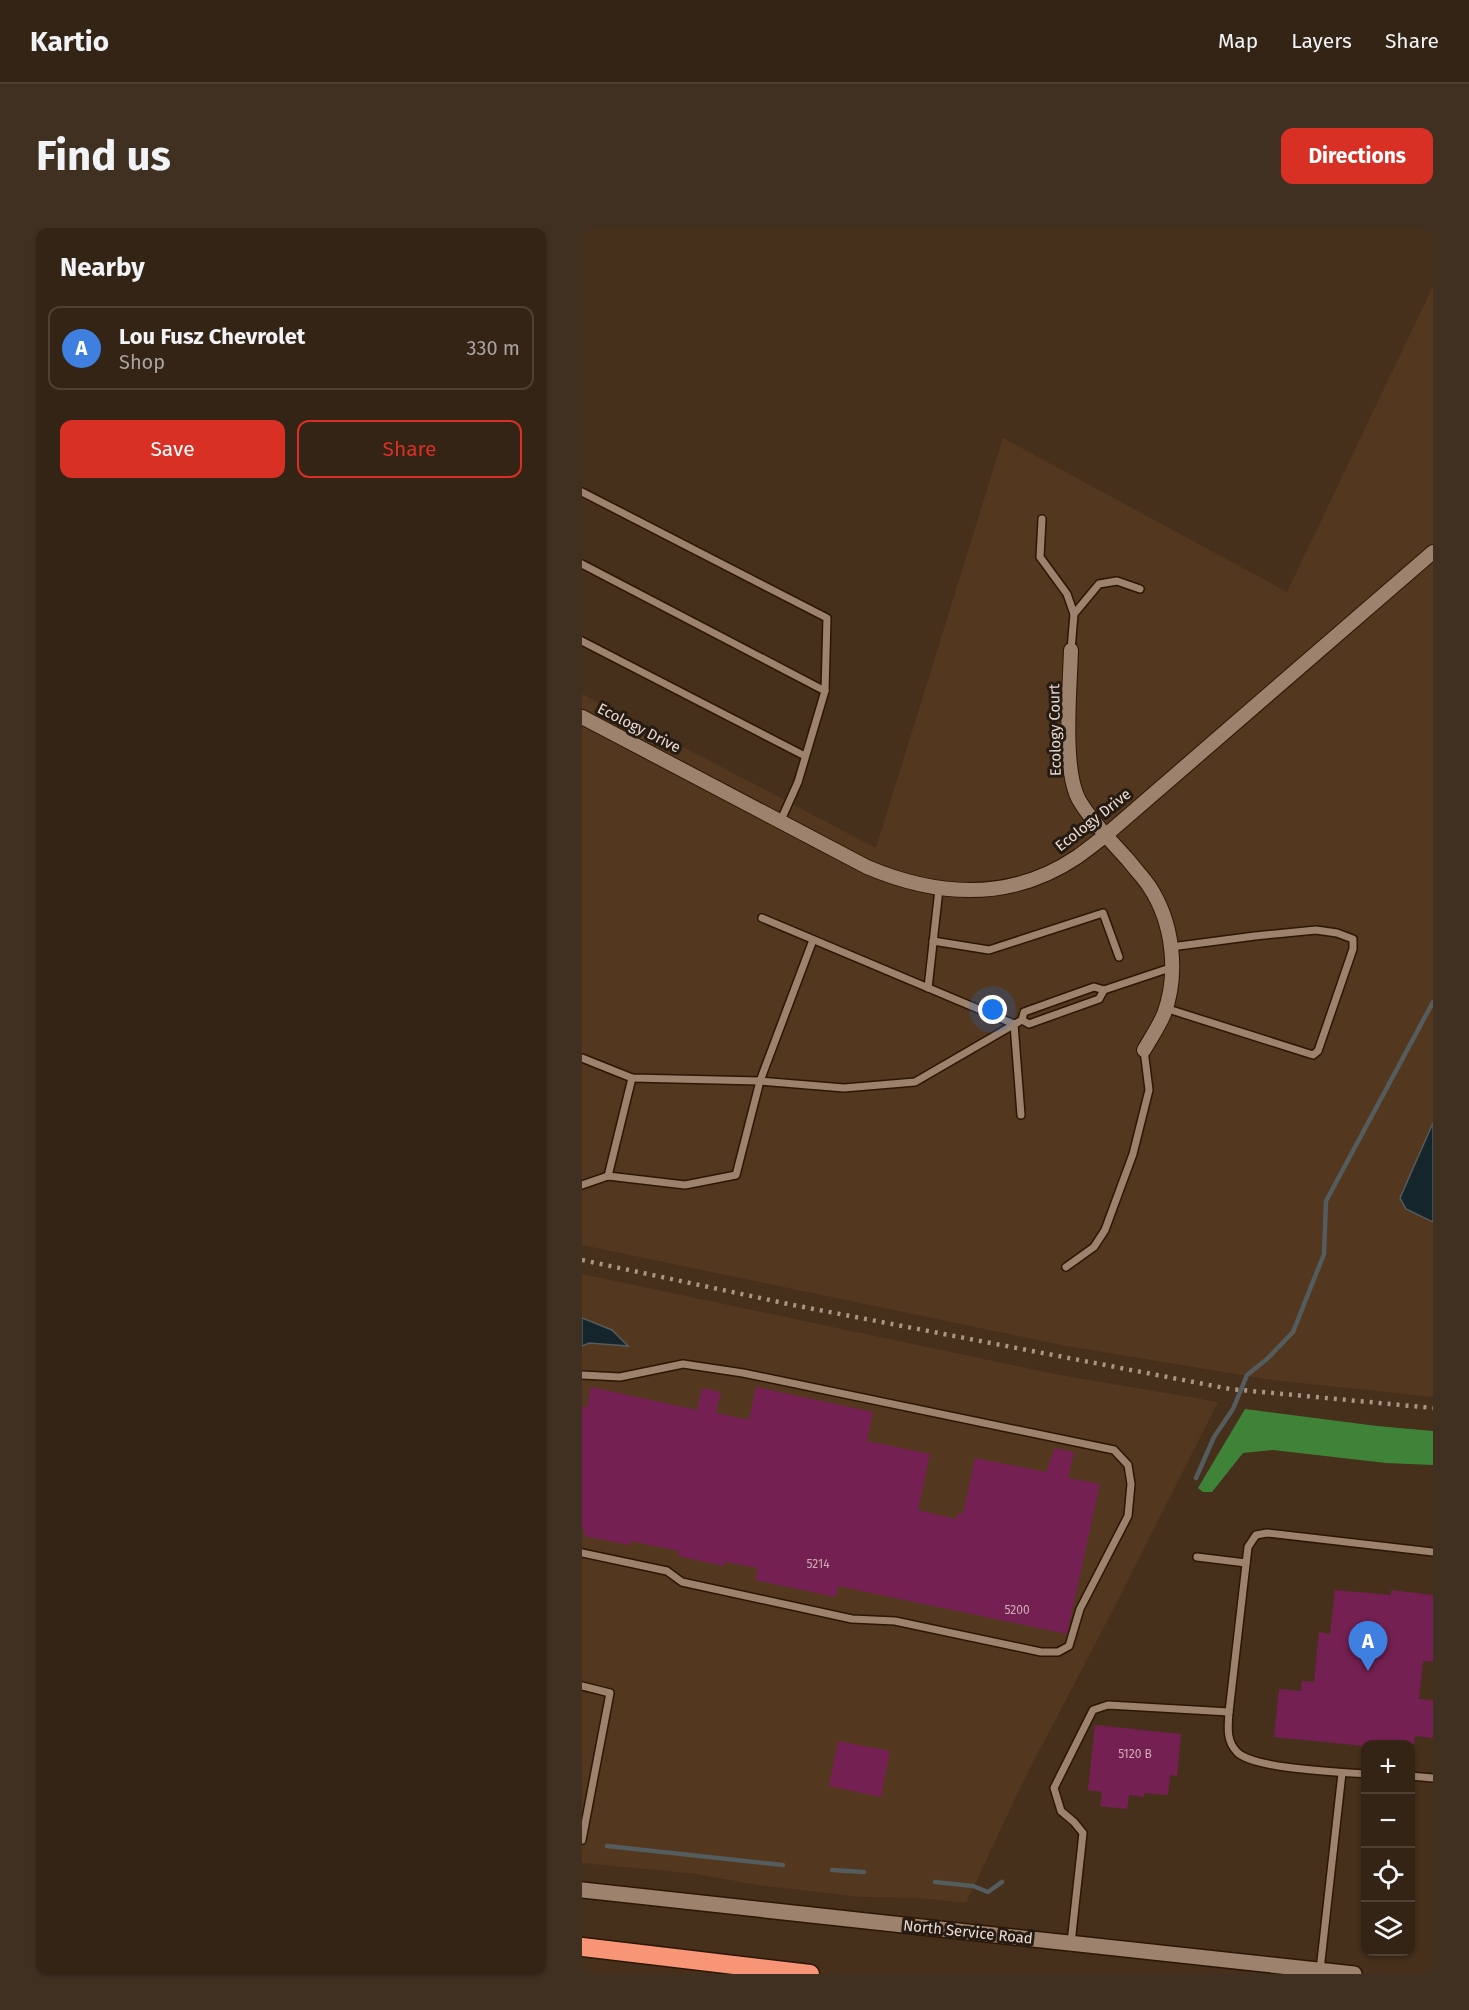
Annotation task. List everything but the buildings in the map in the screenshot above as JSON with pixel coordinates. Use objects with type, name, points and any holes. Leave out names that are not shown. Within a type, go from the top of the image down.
[{"type":"highway","points":[[582,1947],[810,1974]]},
{"type":"street","name":"Ecology Drive","points":[[582,717],[875,870],[912,884],[939,889],[969,891],[998,888],[1026,882],[1076,858],[1106,835],[1433,552]]},
{"type":"street","name":"Ecology Court","points":[[1071,650],[1070,761],[1072,781],[1080,801],[1149,886],[1164,916],[1171,947],[1173,967],[1170,992],[1165,1008],[1144,1050]]},
{"type":"street","name":"North Service Road","points":[[582,1890],[1354,1974]]},
{"type":"lane","points":[[582,492],[827,618],[825,691],[798,782],[781,820]]},
{"type":"lane","points":[[1042,519],[1040,557],[1067,594],[1074,614],[1071,650]]},
{"type":"lane","points":[[582,564],[825,691]]},
{"type":"lane","points":[[1074,614],[1099,584],[1117,581],[1140,589]]},
{"type":"lane","points":[[582,641],[805,756]]},
{"type":"lane","points":[[928,988],[939,889]]},
{"type":"lane","points":[[933,941],[988,950],[1103,913],[1119,957]]},
{"type":"lane","points":[[762,918],[1014,1024]]},
{"type":"lane","points":[[1165,1008],[1313,1055],[1318,1052],[1353,949],[1353,939],[1337,933],[1316,930],[1171,947]]},
{"type":"lane","points":[[582,1185],[608,1176],[685,1185],[736,1175],[760,1081],[813,940]]},
{"type":"lane","points":[[582,1058],[632,1078],[760,1081],[844,1088],[915,1082],[1022,1020],[1024,1012],[1094,987],[1104,990],[1173,967]]},
{"type":"lane","points":[[1022,1020],[1029,1024],[1099,999],[1104,990]]},
{"type":"lane","points":[[1014,1024],[1021,1115]]},
{"type":"lane","points":[[1066,1267],[1094,1247],[1105,1230],[1129,1165],[1149,1090],[1144,1050]]},
{"type":"lane","points":[[608,1176],[632,1078]]},
{"type":"lane","points":[[582,1375],[620,1377],[683,1364],[743,1372],[1114,1450],[1128,1464],[1131,1484],[1128,1516],[1080,1609],[1069,1646],[1058,1652],[1041,1652],[895,1621],[852,1619],[682,1582],[667,1571],[582,1553]]},
{"type":"lane","points":[[1361,1774],[1257,1763],[1238,1754],[1229,1742],[1229,1712],[1248,1547],[1256,1535],[1267,1533],[1433,1552]]},
{"type":"lane","points":[[1197,1557],[1246,1563]]},
{"type":"lane","points":[[582,1686],[610,1693],[582,1840]]},
{"type":"lane","points":[[1071,1943],[1083,1833],[1061,1811],[1054,1788],[1093,1710],[1108,1705],[1229,1712]]},
{"type":"lane","points":[[1320,1970],[1342,1773]]},
{"type":"lane","points":[[1415,1776],[1433,1778]]},
{"type":"shaded area","points":[[1433,286],[1433,1397],[1272,1380],[1066,1346],[582,1245],[582,694],[876,848],[1003,438],[1287,592]]},
{"type":"shaded area","points":[[1433,1123],[1433,1222],[1406,1209],[1400,1198]]},
{"type":"shaded area","points":[[582,1274],[1055,1374],[1218,1402],[1024,1780],[966,1903],[918,1898],[861,1897],[758,1885],[697,1874],[582,1863]]},
{"type":"shaded area","points":[[582,1318],[612,1330],[628,1346],[589,1343],[582,1346]]},
{"type":"green space","points":[[1245,1409],[1433,1431],[1433,1465],[1386,1463],[1273,1450],[1243,1453],[1212,1492],[1203,1492],[1198,1488]]},
{"type":"waterway","points":[[1196,1478],[1214,1437],[1233,1409],[1247,1375],[1267,1359],[1293,1332],[1324,1254],[1326,1201],[1433,1002]]},
{"type":"waterway","points":[[607,1846],[783,1865]]},
{"type":"waterway","points":[[832,1870],[864,1872]]},
{"type":"waterway","points":[[935,1882],[973,1886],[988,1892],[1002,1882]]},
{"type":"railway","points":[[582,1260],[793,1305],[1230,1389],[1433,1408]]},
{"type":"place","name":"Lou Fusz Chevrolet","points":[[1368,1671]]}]
